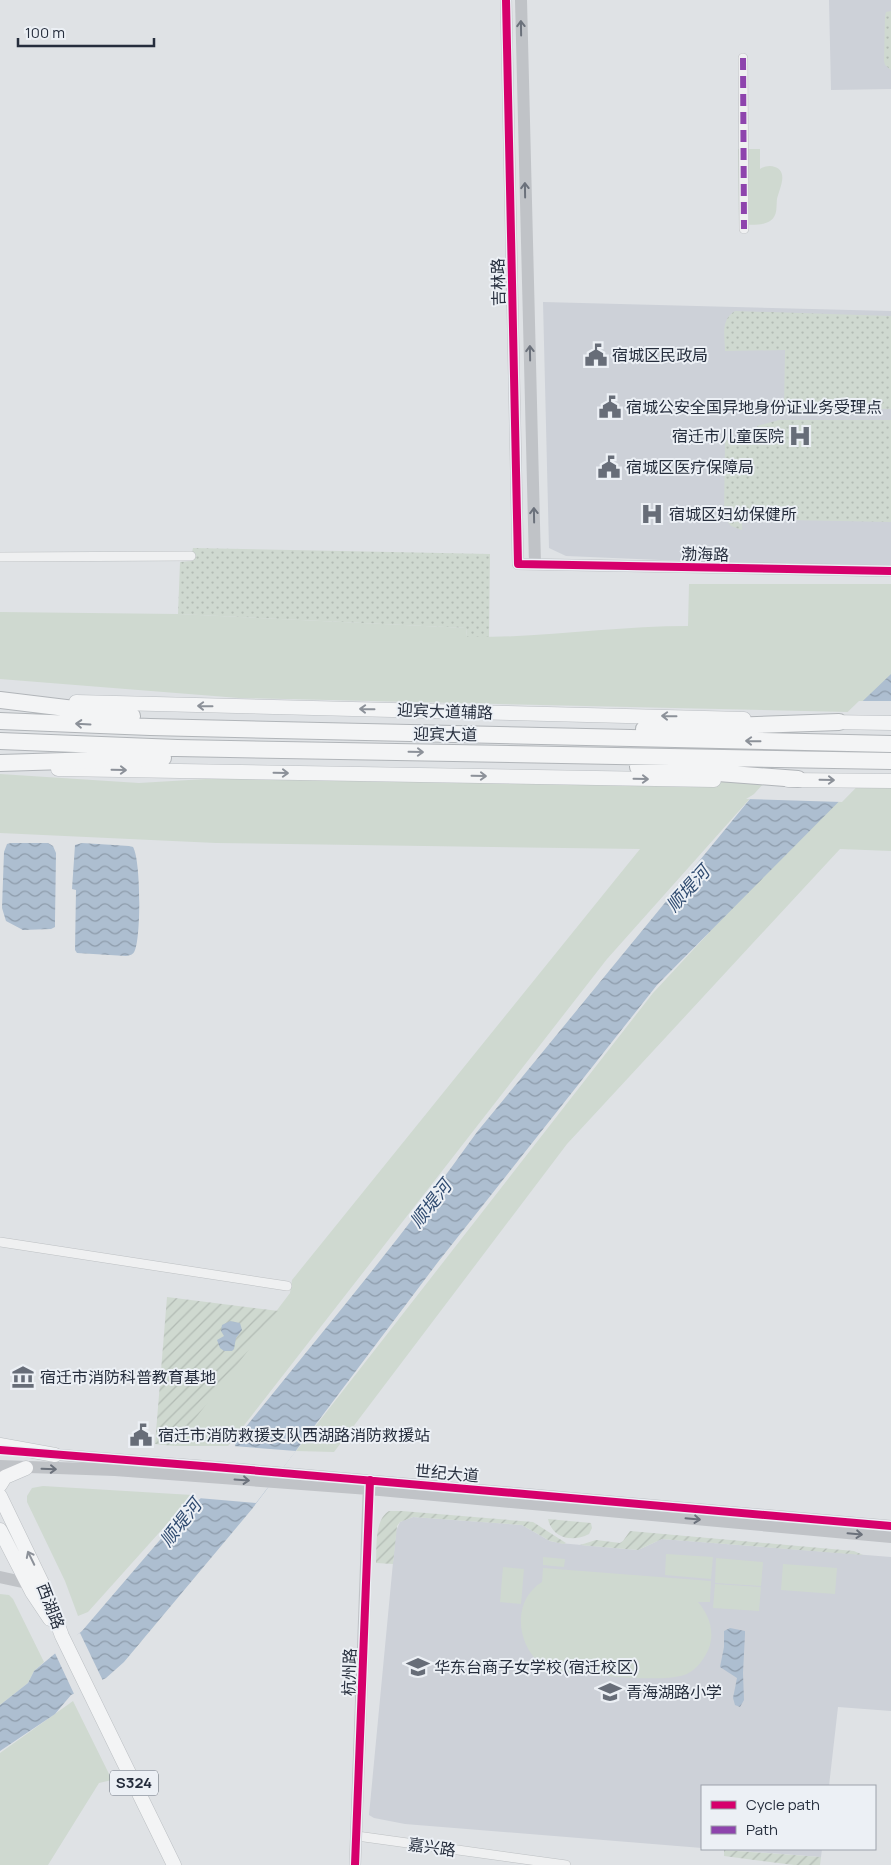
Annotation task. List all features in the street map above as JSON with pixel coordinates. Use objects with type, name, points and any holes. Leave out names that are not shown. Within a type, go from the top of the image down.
[{"type":"highway","points":[[0,699],[128,716],[200,721],[329,724],[370,732]]},
{"type":"highway","name":"迎宾大道","points":[[0,721],[150,727],[891,744]]},
{"type":"highway","points":[[394,733],[476,726],[626,730],[831,722]]},
{"type":"highway","name":"迎宾大道","points":[[0,741],[338,751],[891,761]]},
{"type":"highway","points":[[0,764],[180,757],[298,758],[338,751]]},
{"type":"highway","points":[[527,754],[602,765],[759,778],[798,779]]},
{"type":"main road","name":"迎宾大道辅路","points":[[0,699],[891,723]]},
{"type":"main road","points":[[0,764],[36,769],[759,778]]},
{"type":"main road","points":[[798,779],[889,781]]},
{"type":"main road","points":[[0,1445],[54,1454]]},
{"type":"main road","points":[[0,1485],[5,1477],[26,1468]]},
{"type":"main road","name":"西湖路","points":[[0,1496],[44,1585],[62,1636]]},
{"type":"main road","name":"西湖路","points":[[0,1530],[27,1583],[62,1636]]},
{"type":"main road","name":"S324","points":[[62,1636],[174,1865]]},
{"type":"street","name":"吉林路","points":[[506,0],[518,564]]},
{"type":"street","name":"吉林路","points":[[521,0],[535,564]]},
{"type":"street","points":[[744,58],[744,229]]},
{"type":"street","points":[[0,557],[191,556]]},
{"type":"street","name":"渤海路","points":[[518,564],[891,571]]},
{"type":"street","points":[[0,1242],[287,1286]]},
{"type":"street","name":"世纪大道","points":[[0,1450],[215,1467],[280,1478]]},
{"type":"street","name":"世纪大道","points":[[0,1466],[115,1470],[206,1477],[280,1478],[891,1526]]},
{"type":"street","name":"世纪大道","points":[[369,1485],[891,1537]]},
{"type":"street","name":"杭州路","points":[[355,1865],[369,1485]]},
{"type":"street","points":[[0,1577],[27,1583]]},
{"type":"street","name":"嘉兴路","points":[[357,1836],[566,1865]]},
{"type":"shaded area","points":[[829,0],[891,0],[891,89],[831,90]]},
{"type":"shaded area","points":[[891,11],[891,70],[885,65],[884,61],[885,16],[886,12]]},
{"type":"shaded area","points":[[738,149],[760,149],[760,169],[771,166],[779,169],[782,173],[775,214],[773,219],[767,223],[755,225],[739,224]]},
{"type":"shaded area","points":[[543,302],[891,311],[891,565],[708,562],[566,556],[549,548]]},
{"type":"shaded area","points":[[735,311],[891,316],[891,409],[788,411],[784,409],[785,350],[725,351],[725,324],[730,315]]},
{"type":"shaded area","points":[[779,420],[891,420],[891,522],[742,519],[742,530],[731,526],[724,517],[725,440],[758,440],[757,426]]},
{"type":"shaded area","points":[[193,548],[490,554],[489,638],[467,637],[466,628],[178,614],[180,562],[190,561]]},
{"type":"shaded area","points":[[689,584],[891,584],[891,713],[239,698],[0,679],[0,612],[178,614],[466,628],[467,637],[522,636],[688,626]]},
{"type":"shaded area","points":[[338,771],[757,779],[763,784],[607,959],[228,1446],[174,1446],[290,1293],[292,1280],[640,849],[216,843],[0,833],[0,774],[139,783]]},
{"type":"shaded area","points":[[851,780],[891,781],[891,851],[840,849],[567,1144],[334,1452],[296,1451],[653,993]]},
{"type":"shaded area","points":[[167,1297],[279,1311],[174,1446],[155,1444]]},
{"type":"shaded area","points":[[43,1486],[193,1495],[88,1612],[78,1616],[65,1581],[27,1502],[27,1496],[32,1488]]},
{"type":"shaded area","points":[[389,1511],[533,1522],[566,1543],[550,1541],[522,1525],[413,1517],[400,1522],[397,1526],[393,1564],[376,1563],[379,1527],[384,1515]]},
{"type":"shaded area","name":"青海湖路小学","points":[[413,1517],[522,1525],[550,1541],[559,1543],[638,1550],[662,1539],[891,1557],[891,1711],[838,1707],[829,1785],[701,1785],[701,1848],[405,1824],[374,1818],[369,1815],[396,1531],[400,1522]]},
{"type":"shaded area","points":[[548,1519],[591,1523],[592,1528],[589,1534],[583,1537],[564,1537],[554,1531]]},
{"type":"shaded area","points":[[630,1531],[854,1551],[863,1555],[662,1539],[638,1550],[580,1545],[596,1540],[620,1543]]},
{"type":"shaded area","points":[[666,1554],[713,1557],[711,1579],[665,1575]]},
{"type":"shaded area","points":[[543,1557],[565,1559],[564,1567],[543,1565]]},
{"type":"shaded area","points":[[716,1558],[763,1562],[761,1586],[715,1583]]},
{"type":"shaded area","points":[[783,1564],[837,1568],[835,1594],[781,1590]]},
{"type":"shaded area","points":[[503,1567],[524,1569],[521,1604],[500,1602]]},
{"type":"shaded area","points":[[543,1568],[711,1581],[710,1602],[698,1602],[710,1624],[711,1642],[709,1648],[694,1669],[687,1674],[676,1677],[627,1678],[563,1672],[546,1668],[526,1645],[522,1634],[521,1622],[526,1600],[532,1590],[542,1582]]},
{"type":"shaded area","points":[[715,1584],[761,1587],[759,1611],[713,1608]]},
{"type":"shaded area","points":[[0,1594],[9,1595],[13,1599],[44,1662],[34,1671],[28,1683],[0,1705]]},
{"type":"shaded area","points":[[73,1701],[112,1780],[99,1783],[48,1865],[0,1865],[0,1753]]},
{"type":"shaded area","points":[[724,1850],[821,1857],[820,1865],[794,1865],[724,1856]]},
{"type":"shaded area","points":[[727,1850],[822,1850],[821,1857]]},
{"type":"water","name":"顺堤河","points":[[891,674],[891,749],[657,985],[438,1262],[252,1509],[124,1662],[106,1678],[71,1695],[55,1714],[0,1751],[0,1705],[28,1683],[34,1671],[82,1631],[189,1506],[200,1499],[235,1447],[236,1439],[389,1249],[477,1132],[750,799],[771,790]]},
{"type":"water","points":[[48,843],[53,846],[56,853],[55,927],[51,929],[23,930],[6,921],[2,908],[4,852],[7,844]]},
{"type":"water","points":[[82,843],[133,847],[138,867],[139,915],[137,942],[132,954],[126,956],[77,953],[75,950],[76,890],[72,889],[75,845]]},
{"type":"water","points":[[230,1321],[240,1323],[242,1330],[236,1338],[234,1349],[232,1351],[224,1351],[220,1348],[217,1340],[224,1336],[221,1331],[222,1325]]},
{"type":"water","points":[[730,1628],[745,1631],[744,1700],[740,1707],[735,1705],[733,1698],[737,1678],[720,1667],[724,1647],[724,1631]]},
{"type":"pier","points":[[859,701],[891,701],[891,752],[842,802],[746,799],[770,788]]},
{"type":"pier","points":[[233,1446],[296,1451],[256,1503],[198,1498]]},
{"type":"pier","points":[[80,1633],[104,1683],[75,1696],[54,1651]]},
{"type":"marked path","points":[[743,58],[744,229]]},
{"type":"cycle path","points":[[506,0],[518,564],[891,571]]},
{"type":"cycle path","points":[[0,1450],[891,1526]]},
{"type":"cycle path","points":[[355,1865],[370,1480]]},
{"type":"place","name":"宿城区民政局","points":[[596,355]]},
{"type":"place","name":"宿城公安全国异地身份证业务受理点","points":[[610,407]]},
{"type":"place","name":"宿迁市儿童医院","points":[[800,436]]},
{"type":"place","name":"宿城区医疗保障局","points":[[609,467]]},
{"type":"place","name":"宿城区妇幼保健所","points":[[652,514]]},
{"type":"place","name":"宿迁市消防科普教育基地","points":[[23,1377]]},
{"type":"place","name":"宿迁市消防救援支队西湖路消防救援站","points":[[141,1435]]},
{"type":"place","name":"华东台商子女学校(宿迁校区)","points":[[418,1667]]},
{"type":"place","name":"青海湖路小学","points":[[610,1692]]}]
